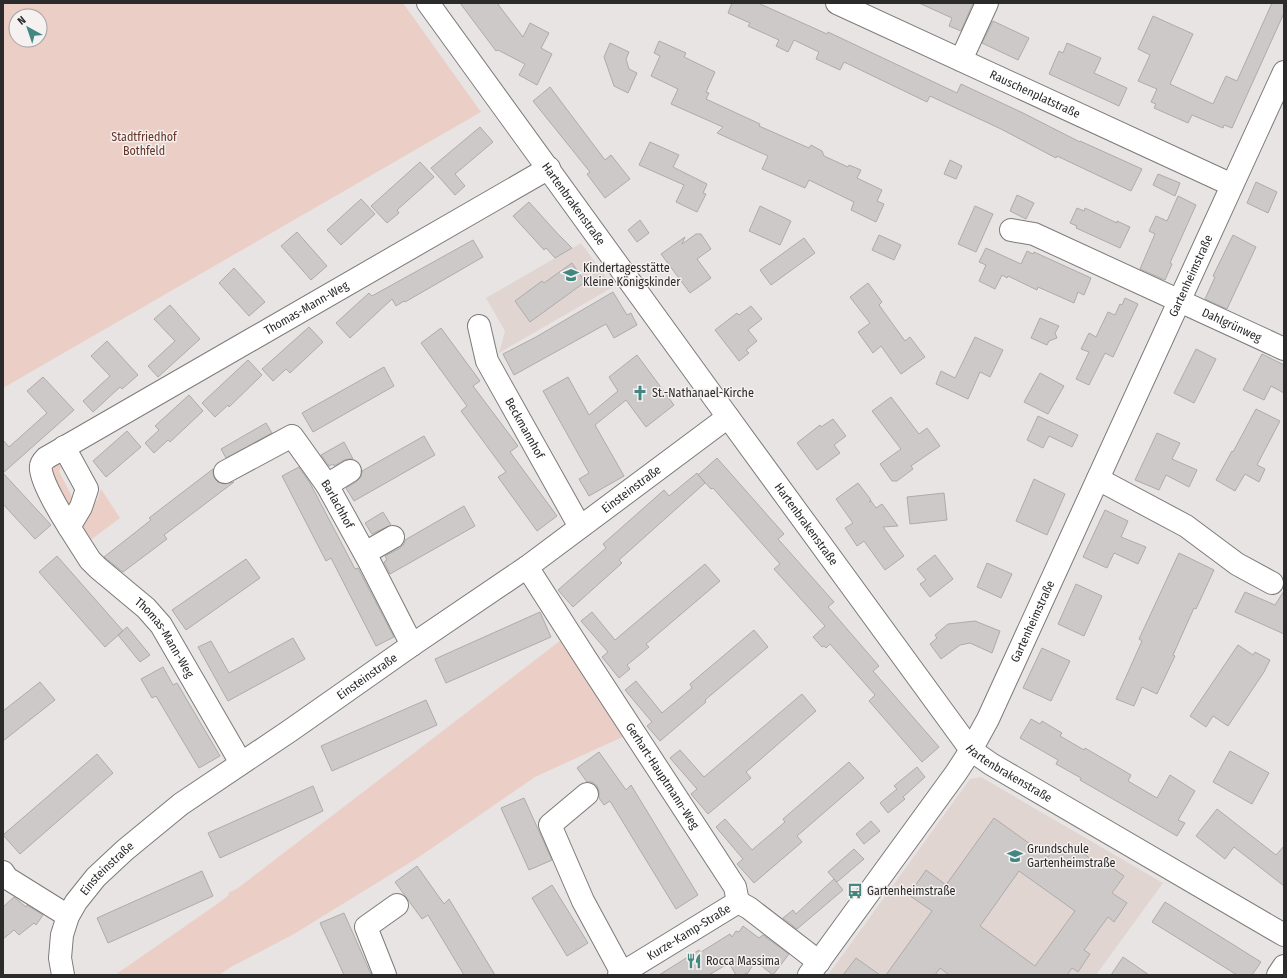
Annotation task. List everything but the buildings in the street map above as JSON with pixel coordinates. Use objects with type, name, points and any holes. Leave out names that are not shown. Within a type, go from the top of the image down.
[{"type":"street","name":"Hartenbrakenstraße","points":[[428,3],[971,750],[991,764],[1284,935]]},
{"type":"street","name":"Rauschenplatstraße","points":[[837,3],[1232,185]]},
{"type":"street","points":[[961,60],[987,3]]},
{"type":"street","name":"Gartenheimstraße","points":[[814,968],[952,779],[971,750],[988,719],[1284,72]]},
{"type":"street","name":"Thomas-Mann-Weg","points":[[241,764],[161,625],[146,608],[90,560],[60,514],[41,475],[41,465],[46,458],[64,447],[549,168]]},
{"type":"street","name":"Dahlgrünweg","points":[[1011,230],[1034,234],[1284,349]]},
{"type":"street","name":"Beckmannhof","points":[[479,326],[487,361],[580,527]]},
{"type":"street","name":"Einsteinstraße","points":[[62,975],[60,958],[61,942],[68,916],[76,902],[96,877],[125,850],[181,804],[527,567],[728,417]]},
{"type":"street","name":"Barlachhof","points":[[225,472],[292,436],[327,485],[366,553],[412,645]]},
{"type":"street","points":[[64,447],[87,489],[81,506],[69,527]]},
{"type":"street","points":[[327,485],[350,471]]},
{"type":"street","points":[[1098,479],[1186,526],[1236,564],[1272,583]]},
{"type":"street","points":[[366,553],[393,537]]},
{"type":"street","name":"Gerhart-Hauptmann-Weg","points":[[527,567],[736,887],[738,902]]},
{"type":"street","points":[[587,794],[550,825],[582,901],[621,974]]},
{"type":"street","points":[[4,876],[68,916]]},
{"type":"street","points":[[738,902],[749,908],[814,968]]},
{"type":"street","name":"Kurze-Kamp-Straße","points":[[621,974],[738,902]]},
{"type":"street","points":[[385,975],[366,927],[397,905]]},
{"type":"street","points":[[1278,975],[1284,966]]},
{"type":"shaded area","points":[[581,243],[613,287],[499,353],[505,331],[486,298]]},
{"type":"shaded area","name":"Grundschule Gartenheimstraße","points":[[981,777],[1163,883],[1096,975],[828,975],[970,779]]},
{"type":"green space","name":"Stadtfriedhof Bothfeld","points":[[3,3],[403,3],[481,112],[3,388]]},
{"type":"green space","points":[[59,459],[63,465],[59,471],[74,501],[71,512],[52,476],[52,465]]},
{"type":"green space","points":[[101,489],[120,518],[92,539],[88,539],[80,523],[97,500]]},
{"type":"green space","points":[[565,637],[629,734],[535,777],[419,857],[294,934],[231,967],[219,975],[115,975],[220,902],[229,895],[228,893],[238,888]]},
{"type":"place","name":"Kindertagesstätte Kleine Königskinder","points":[[571,275]]},
{"type":"place","name":"St.-Nathanael-Kirche","points":[[640,393]]},
{"type":"place","name":"Grundschule Gartenheimstraße","points":[[1015,856]]},
{"type":"place","name":"Gartenheimstraße","points":[[855,891]]},
{"type":"place","name":"Rocca Massima","points":[[694,961]]}]
